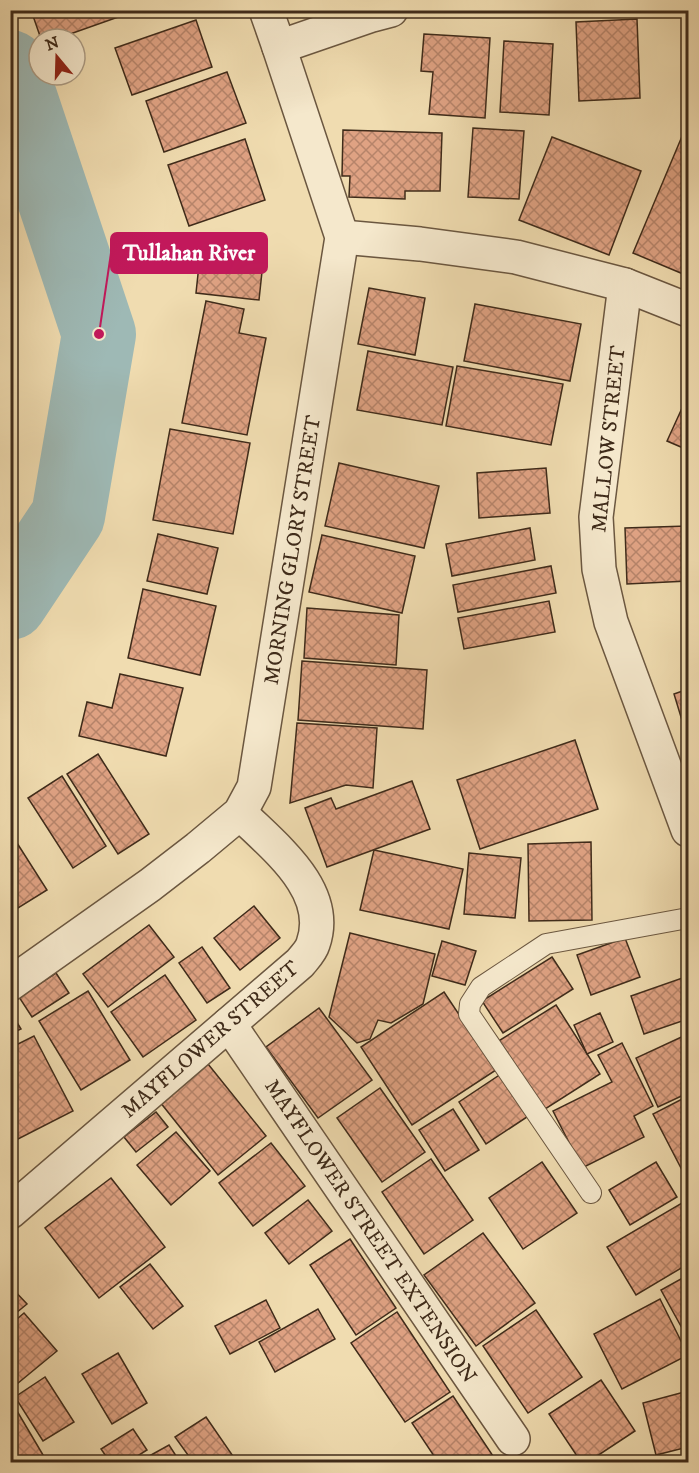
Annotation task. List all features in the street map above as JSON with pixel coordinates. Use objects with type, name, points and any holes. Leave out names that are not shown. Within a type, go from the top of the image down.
[{"type":"street","name":"MORNING GLORY STREET","points":[[10,984],[150,885],[240,813],[254,787],[342,237],[266,10]]},
{"type":"street","points":[[279,47],[391,10]]},
{"type":"street","points":[[342,237],[420,244],[516,258],[625,285],[688,310]]},
{"type":"street","name":"MALLOW STREET","points":[[625,285],[596,517],[599,569],[611,622],[688,830]]},
{"type":"street","name":"MAYFLOWER STREET","points":[[10,1212],[300,963],[313,945],[318,918],[311,895],[295,868],[240,813]]},
{"type":"street","name":"MAYFLOWER STREET EXTENSION","points":[[229,1024],[513,1439]]},
{"type":"lane","points":[[591,1193],[469,1014],[470,1004],[481,987],[546,944],[688,918]]},
{"type":"building","points":[[31,10],[138,10],[87,28],[37,27]]},
{"type":"building","points":[[637,19],[640,98],[579,101],[576,22]]},
{"type":"building","points":[[196,20],[212,67],[132,95],[115,48]]},
{"type":"building","points":[[424,34],[490,38],[485,118],[429,114],[433,72],[421,71]]},
{"type":"building","points":[[504,41],[553,44],[549,115],[500,112]]},
{"type":"building","points":[[227,72],[246,123],[164,152],[146,101]]},
{"type":"building","points":[[688,122],[688,276],[633,253]]},
{"type":"building","points":[[473,128],[524,131],[519,199],[468,197]]},
{"type":"building","points":[[343,130],[442,133],[440,191],[405,191],[405,199],[349,197],[350,176],[342,176]]},
{"type":"building","points":[[552,137],[641,171],[609,255],[519,220]]},
{"type":"building","points":[[245,139],[265,200],[189,226],[168,165]]},
{"type":"building","points":[[201,246],[264,253],[259,300],[196,293]]},
{"type":"building","points":[[369,288],[425,298],[415,355],[358,344]]},
{"type":"building","points":[[206,301],[244,309],[239,333],[266,338],[247,435],[182,423]]},
{"type":"building","points":[[475,304],[581,324],[570,381],[464,361]]},
{"type":"building","points":[[368,351],[453,367],[442,425],[357,410]]},
{"type":"building","points":[[457,366],[563,384],[551,445],[446,426]]},
{"type":"building","points":[[688,395],[688,450],[667,441]]},
{"type":"building","points":[[170,429],[250,443],[233,534],[153,520]]},
{"type":"building","points":[[339,463],[439,486],[424,548],[325,526]]},
{"type":"building","points":[[546,468],[550,513],[479,518],[477,473]]},
{"type":"building","points":[[687,526],[688,581],[627,584],[625,528]]},
{"type":"building","points":[[530,528],[535,560],[452,576],[446,544]]},
{"type":"building","points":[[158,534],[218,548],[207,594],[147,581]]},
{"type":"building","points":[[322,535],[415,556],[402,613],[309,592]]},
{"type":"building","points":[[551,566],[556,593],[458,612],[453,585]]},
{"type":"building","points":[[143,589],[216,606],[200,675],[128,658]]},
{"type":"building","points":[[549,601],[555,632],[464,649],[458,618]]},
{"type":"building","points":[[307,608],[399,615],[396,665],[304,658]]},
{"type":"building","points":[[302,661],[427,670],[423,729],[298,720]]},
{"type":"building","points":[[120,674],[183,688],[166,756],[79,736],[87,702],[112,708]]},
{"type":"building","points":[[688,689],[688,725],[684,727],[674,694]]},
{"type":"building","points":[[297,723],[377,728],[373,788],[346,785],[290,803]]},
{"type":"building","points":[[575,740],[598,809],[480,849],[457,780]]},
{"type":"building","points":[[98,754],[149,834],[118,854],[67,774]]},
{"type":"building","points":[[62,776],[106,846],[73,868],[28,798]]},
{"type":"building","points":[[412,781],[430,829],[327,867],[305,808],[331,798],[336,809]]},
{"type":"building","points":[[10,832],[47,890],[10,913]]},
{"type":"building","points":[[591,842],[592,920],[529,921],[528,844]]},
{"type":"building","points":[[374,850],[463,869],[449,929],[360,910]]},
{"type":"building","points":[[469,853],[521,858],[515,918],[464,914]]},
{"type":"building","points":[[254,906],[280,938],[240,970],[214,938]]},
{"type":"building","points":[[149,925],[174,957],[108,1007],[83,974]]},
{"type":"building","points":[[350,933],[435,954],[423,1004],[391,1023],[378,1020],[370,1039],[357,1043],[329,1017]]},
{"type":"building","points":[[625,938],[640,977],[591,995],[577,955]]},
{"type":"building","points":[[442,941],[476,951],[465,985],[432,976]]},
{"type":"building","points":[[202,947],[230,988],[207,1003],[179,963]]},
{"type":"building","points":[[552,957],[573,989],[503,1033],[482,1001]]},
{"type":"building","points":[[56,973],[69,993],[32,1017],[19,997]]},
{"type":"building","points":[[165,975],[196,1020],[143,1057],[111,1012]]},
{"type":"building","points":[[688,976],[688,1019],[644,1034],[631,996]]},
{"type":"building","points":[[88,991],[130,1060],[81,1090],[39,1021]]},
{"type":"building","points":[[444,992],[496,1070],[412,1125],[361,1047]]},
{"type":"building","points":[[556,1005],[600,1074],[542,1111],[497,1042]]},
{"type":"building","points":[[319,1008],[372,1080],[318,1118],[266,1047]]},
{"type":"building","points":[[10,1011],[21,1029],[10,1034]]},
{"type":"building","points":[[600,1013],[613,1042],[587,1054],[574,1025]]},
{"type":"building","points":[[688,1034],[688,1093],[658,1107],[636,1058]]},
{"type":"building","points":[[34,1036],[73,1111],[18,1139],[10,1125],[10,1048]]},
{"type":"building","points":[[622,1043],[653,1106],[634,1116],[644,1137],[582,1168],[553,1111],[612,1082],[598,1055]]},
{"type":"building","points":[[208,1064],[266,1136],[218,1175],[160,1102]]},
{"type":"building","points":[[501,1074],[530,1115],[486,1144],[459,1102]]},
{"type":"building","points":[[380,1088],[425,1152],[382,1182],[337,1118]]},
{"type":"building","points":[[688,1096],[688,1167],[682,1170],[653,1114]]},
{"type":"building","points":[[453,1109],[479,1150],[445,1171],[419,1130]]},
{"type":"building","points":[[156,1112],[168,1127],[136,1152],[124,1137]]},
{"type":"building","points":[[176,1132],[210,1171],[171,1205],[137,1165]]},
{"type":"building","points":[[271,1143],[305,1186],[253,1226],[219,1183]]},
{"type":"building","points":[[431,1159],[473,1220],[424,1254],[382,1192]]},
{"type":"building","points":[[542,1162],[577,1213],[523,1249],[489,1198]]},
{"type":"building","points":[[656,1162],[677,1197],[630,1225],[609,1190]]},
{"type":"building","points":[[111,1178],[165,1247],[99,1298],[45,1228]]},
{"type":"building","points":[[308,1200],[332,1231],[289,1264],[265,1233]]},
{"type":"building","points":[[687,1200],[688,1264],[636,1295],[607,1247]]},
{"type":"building","points":[[483,1233],[535,1303],[476,1346],[424,1275]]},
{"type":"building","points":[[350,1239],[396,1308],[356,1335],[310,1265]]},
{"type":"building","points":[[150,1264],[183,1306],[153,1329],[120,1287]]},
{"type":"building","points":[[688,1275],[688,1339],[661,1290]]},
{"type":"building","points":[[10,1286],[27,1304],[10,1318]]},
{"type":"building","points":[[660,1299],[688,1355],[622,1389],[594,1334]]},
{"type":"building","points":[[266,1300],[280,1328],[230,1354],[215,1326]]},
{"type":"building","points":[[318,1309],[335,1339],[275,1372],[259,1342]]},
{"type":"building","points":[[536,1310],[582,1377],[528,1413],[483,1346]]},
{"type":"building","points":[[397,1312],[450,1392],[405,1422],[351,1343]]},
{"type":"building","points":[[24,1313],[57,1351],[12,1388],[10,1386],[10,1325]]},
{"type":"building","points":[[118,1353],[147,1403],[112,1424],[82,1374]]},
{"type":"building","points":[[45,1377],[74,1422],[43,1441],[15,1397]]},
{"type":"building","points":[[601,1380],[635,1431],[588,1462],[581,1462],[549,1414]]},
{"type":"building","points":[[688,1391],[688,1447],[656,1455],[643,1403]]},
{"type":"building","points":[[453,1396],[497,1462],[438,1462],[412,1423]]},
{"type":"building","points":[[17,1411],[46,1460],[10,1462],[10,1415]]},
{"type":"building","points":[[206,1417],[237,1462],[193,1462],[175,1437]]},
{"type":"building","points":[[133,1429],[147,1450],[128,1462],[110,1462],[101,1449]]},
{"type":"building","points":[[169,1445],[180,1462],[144,1462],[142,1460]]},
{"type":"waterway","points":[[10,67],[99,334],[68,516],[10,603]]},
{"type":"place","name":"Tullahan River","points":[[99,334]]}]
